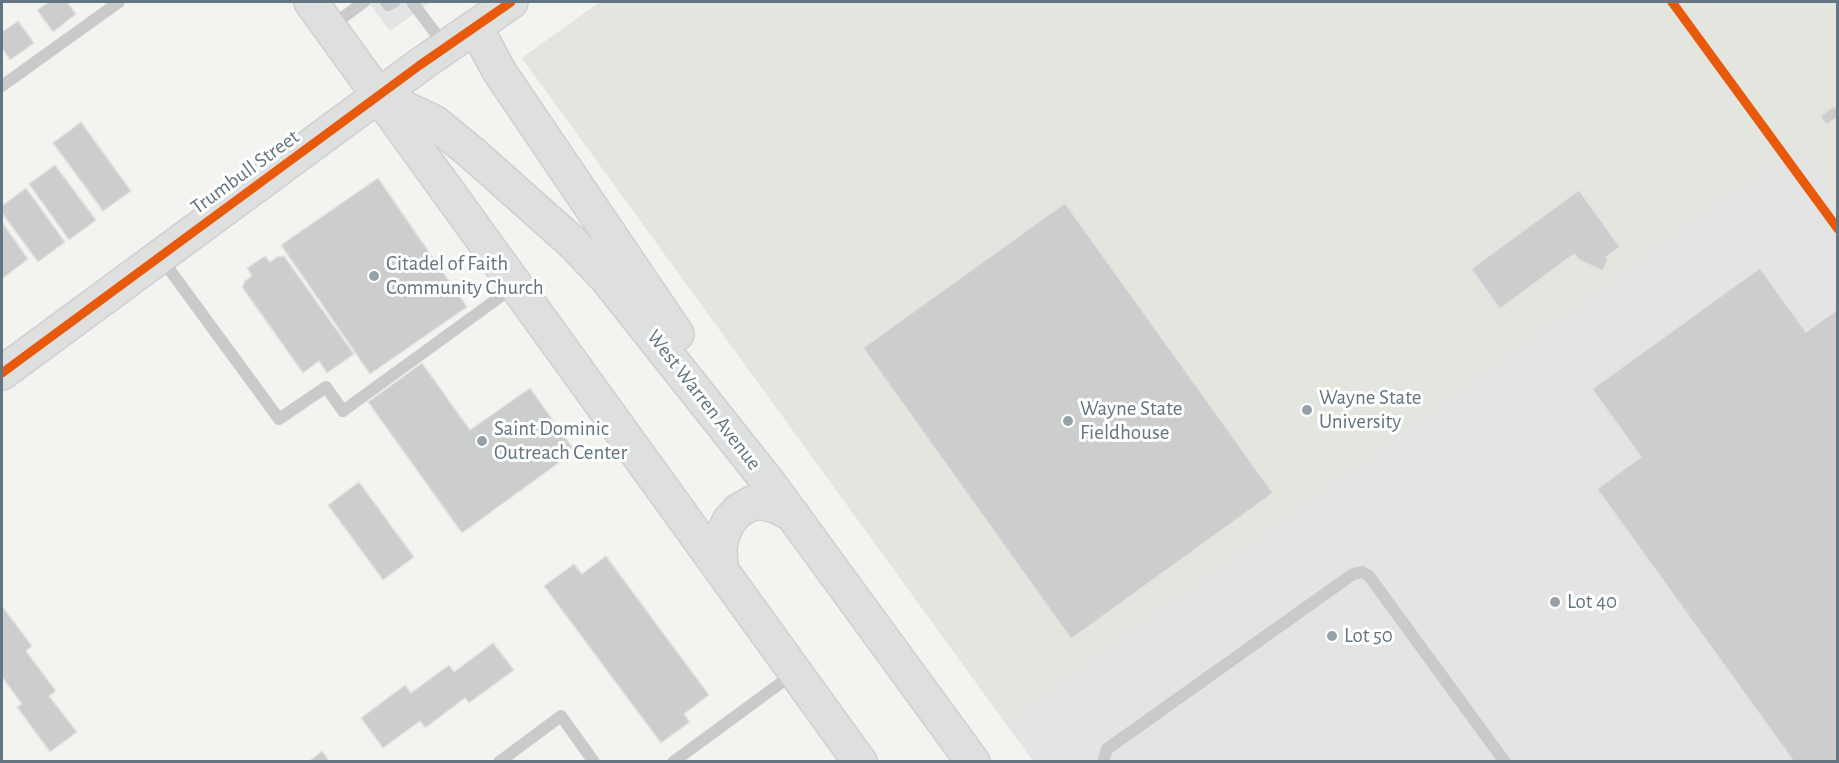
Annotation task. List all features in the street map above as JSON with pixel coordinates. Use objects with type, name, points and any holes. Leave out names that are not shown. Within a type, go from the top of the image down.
[{"type":"main road","name":"Trumbull Street","points":[[2,373],[379,95],[511,2]]},
{"type":"main road","name":"West Warren Avenue","points":[[320,14],[860,762]]},
{"type":"main road","points":[[476,28],[499,71],[761,458],[769,483]]},
{"type":"main road","name":"West Warren Avenue","points":[[379,95],[434,122],[516,190],[573,243],[607,279],[769,483],[974,762]]},
{"type":"main road","points":[[721,567],[720,547],[723,534],[729,521],[738,511],[752,503],[762,503],[776,506],[793,515]]},
{"type":"lane","points":[[2,86],[119,2]]},
{"type":"lane","points":[[320,14],[364,2]]},
{"type":"lane","points":[[386,2],[388,5],[394,2]]},
{"type":"lane","points":[[412,2],[446,48]]},
{"type":"lane","points":[[160,257],[279,418],[326,387],[343,411],[517,284]]},
{"type":"lane","points":[[1103,762],[1107,749],[1353,574],[1362,572],[1370,576],[1505,762]]},
{"type":"lane","points":[[673,762],[796,673]]},
{"type":"lane","points":[[499,762],[561,716],[594,762]]},
{"type":"shaded area","points":[[368,2],[431,2],[390,31]]},
{"type":"shaded area","name":"Wayne State University","points":[[600,2],[1837,2],[1837,761],[1033,761],[522,58]]},
{"type":"shaded area","name":"Wayne State University","points":[[600,2],[1837,2],[1837,204],[1796,147],[1006,722],[522,58]]},
{"type":"building","points":[[49,2],[67,2],[76,14],[53,32],[37,10]]},
{"type":"building","points":[[18,21],[34,43],[10,60],[2,48],[2,32]]},
{"type":"building","points":[[1834,106],[1838,111],[1838,117],[1826,125],[1820,116]]},
{"type":"building","points":[[81,122],[131,191],[103,211],[53,143]]},
{"type":"building","points":[[55,165],[96,220],[69,240],[29,184]]},
{"type":"building","name":"Citadel of Faith Community Church","points":[[378,178],[467,307],[370,374],[281,245]]},
{"type":"building","points":[[26,188],[65,242],[38,262],[2,213],[2,206]]},
{"type":"building","points":[[1579,190],[1620,247],[1606,257],[1608,259],[1603,271],[1579,260],[1574,254],[1500,309],[1471,269]]},
{"type":"building","name":"Wayne State Fieldhouse","points":[[1065,203],[1273,493],[1071,639],[863,348]]},
{"type":"building","points":[[2,222],[28,259],[2,279]]},
{"type":"building","points":[[265,256],[270,262],[277,257],[284,256],[354,354],[327,373],[319,361],[303,373],[242,287],[245,281],[252,276],[247,268]]},
{"type":"building","points":[[1760,268],[1806,332],[1838,309],[1838,762],[1794,762],[1597,489],[1641,457],[1592,389]]},
{"type":"building","name":"Saint Dominic Outreach Center","points":[[422,363],[470,430],[530,388],[575,451],[462,533],[368,402]]},
{"type":"building","points":[[359,482],[414,557],[383,580],[328,505]]},
{"type":"building","points":[[606,556],[709,695],[684,714],[690,722],[661,743],[544,586],[574,564],[582,574]]},
{"type":"building","points":[[2,606],[32,646],[26,651],[56,691],[49,696],[77,732],[50,752],[17,707],[22,704],[2,677]]},
{"type":"building","points":[[493,643],[514,670],[469,703],[465,698],[425,728],[420,721],[383,748],[361,718],[405,685],[411,693],[449,665],[454,672]]},
{"type":"building","points":[[322,751],[330,762],[308,762]]},
{"type":"cycle path","points":[[2,373],[420,65],[511,2]]},
{"type":"cycle path","points":[[1672,2],[1838,229]]},
{"type":"place","name":"Citadel of Faith Community Church","points":[[374,276]]},
{"type":"place","name":"Wayne State University","points":[[1307,410]]},
{"type":"place","name":"Wayne State Fieldhouse","points":[[1068,421]]},
{"type":"place","name":"Saint Dominic Outreach Center","points":[[482,441]]},
{"type":"place","name":"Lot 40","points":[[1555,602]]},
{"type":"place","name":"Lot 50","points":[[1332,636]]}]
